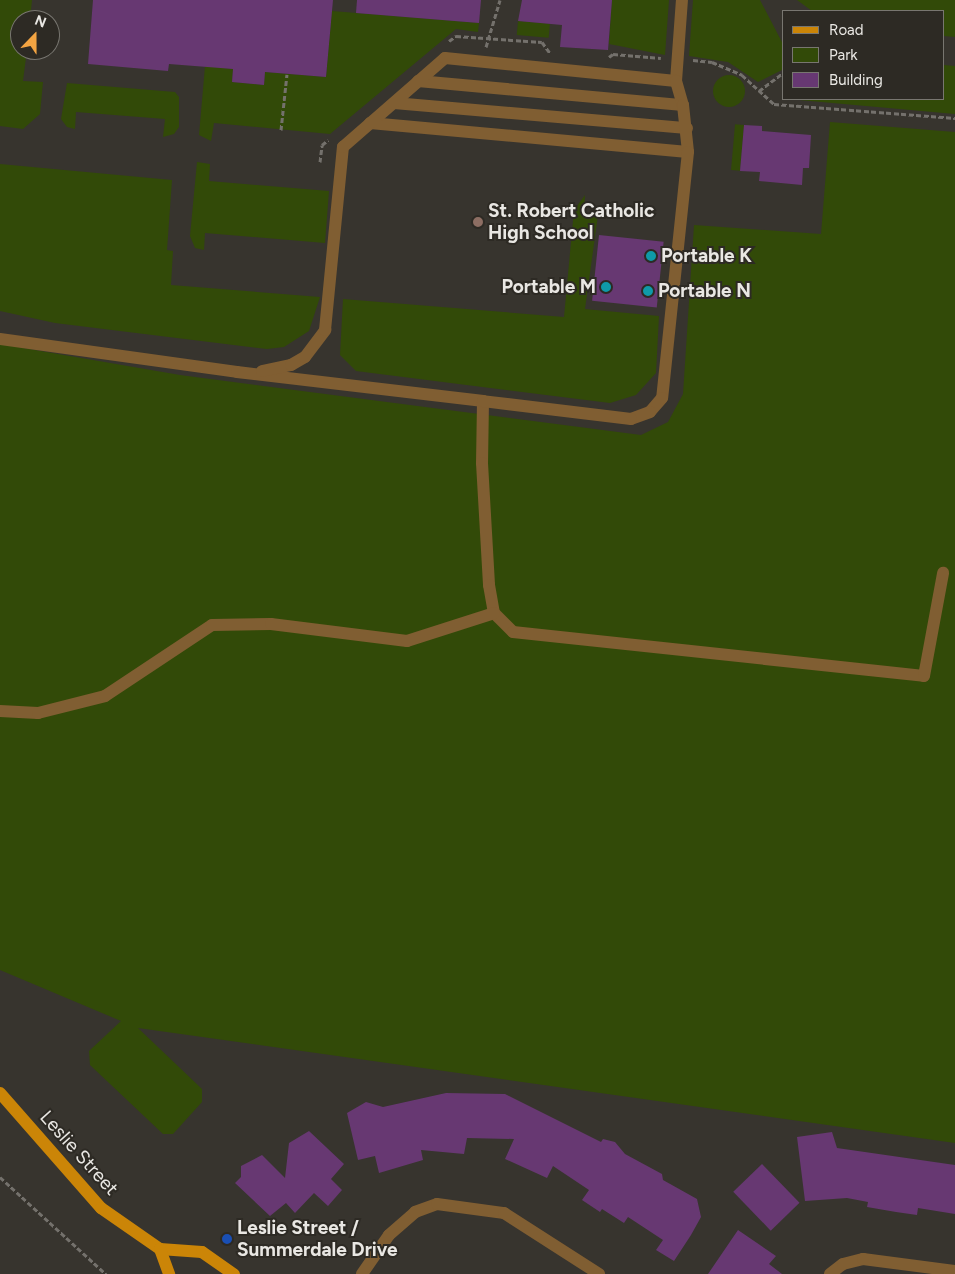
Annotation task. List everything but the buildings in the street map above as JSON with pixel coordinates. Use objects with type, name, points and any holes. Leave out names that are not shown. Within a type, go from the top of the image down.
[{"type":"main road","name":"Leslie Street","points":[[0,1093],[101,1208],[160,1250]]},
{"type":"main road","points":[[169,1274],[160,1250],[202,1252],[234,1274]]},
{"type":"street","points":[[0,339],[238,372],[631,419],[650,412],[662,398],[688,152],[684,105],[676,81],[682,0]]},
{"type":"street","points":[[238,372],[291,365],[305,357],[321,337],[330,305],[343,147],[445,58],[676,81]]},
{"type":"street","points":[[418,82],[684,105]]},
{"type":"street","points":[[394,103],[687,128]]},
{"type":"street","points":[[370,123],[688,152]]},
{"type":"street","points":[[483,401],[482,463],[494,614],[513,632],[538,638],[924,676],[942,573]]},
{"type":"street","points":[[0,712],[38,713],[105,696],[212,626],[271,624],[407,641],[494,614]]},
{"type":"street","points":[[362,1274],[389,1235],[415,1212],[437,1204],[504,1213],[600,1274]]},
{"type":"street","points":[[830,1274],[843,1264],[863,1259],[955,1271]]},
{"type":"path","points":[[281,130],[287,74]]},
{"type":"path","points":[[759,91],[782,74]]},
{"type":"path","points":[[0,1178],[106,1274]]},
{"type":"green space","points":[[0,0],[32,0],[31,10],[10,10],[10,60],[26,60],[23,81],[43,82],[40,114],[23,129],[0,126]]},
{"type":"green space","points":[[612,0],[669,0],[665,55],[609,44]]},
{"type":"green space","points":[[693,0],[760,0],[782,42],[782,70],[758,82],[728,62],[689,56]]},
{"type":"green space","points":[[797,0],[955,0],[955,37],[945,36],[945,10],[811,10]]},
{"type":"green space","points":[[332,11],[479,23],[478,32],[456,29],[330,134],[214,123],[211,141],[199,135],[205,66],[233,69],[232,82],[264,85],[265,72],[326,77]]},
{"type":"green space","points":[[518,21],[550,24],[549,38],[517,35]]},
{"type":"green space","points":[[945,65],[955,66],[955,114],[799,100],[945,100]]},
{"type":"green space","points":[[729,75],[741,79],[745,91],[741,103],[729,107],[717,103],[713,91],[717,79]]},
{"type":"green space","points":[[67,83],[175,92],[179,97],[179,127],[174,134],[163,137],[165,119],[76,112],[75,129],[67,127],[61,119]]},
{"type":"green space","points":[[830,122],[955,132],[955,1143],[138,1028],[202,1089],[202,1102],[173,1134],[163,1134],[90,1065],[89,1051],[121,1021],[0,970],[0,344],[180,375],[641,435],[668,422],[683,394],[694,225],[821,234]]},
{"type":"green space","points":[[735,124],[744,125],[740,171],[731,170]]},
{"type":"green space","points":[[197,162],[210,164],[209,181],[329,191],[325,243],[205,233],[204,250],[195,248],[190,236]]},
{"type":"green space","points":[[0,164],[172,180],[167,250],[173,251],[171,285],[320,297],[309,331],[284,347],[267,349],[55,323],[0,311]]},
{"type":"green space","points":[[585,195],[584,213],[598,215],[585,309],[659,316],[656,373],[636,395],[610,403],[356,371],[340,355],[343,299],[564,317],[574,210]]},
{"type":"place","name":"St. Robert Catholic High School","points":[[478,222]]},
{"type":"place","name":"Portable K","points":[[651,256]]},
{"type":"place","name":"Portable M","points":[[606,287]]},
{"type":"place","name":"Portable N","points":[[648,291]]},
{"type":"place","name":"Leslie Street / Summerdale Drive","points":[[227,1239]]}]
